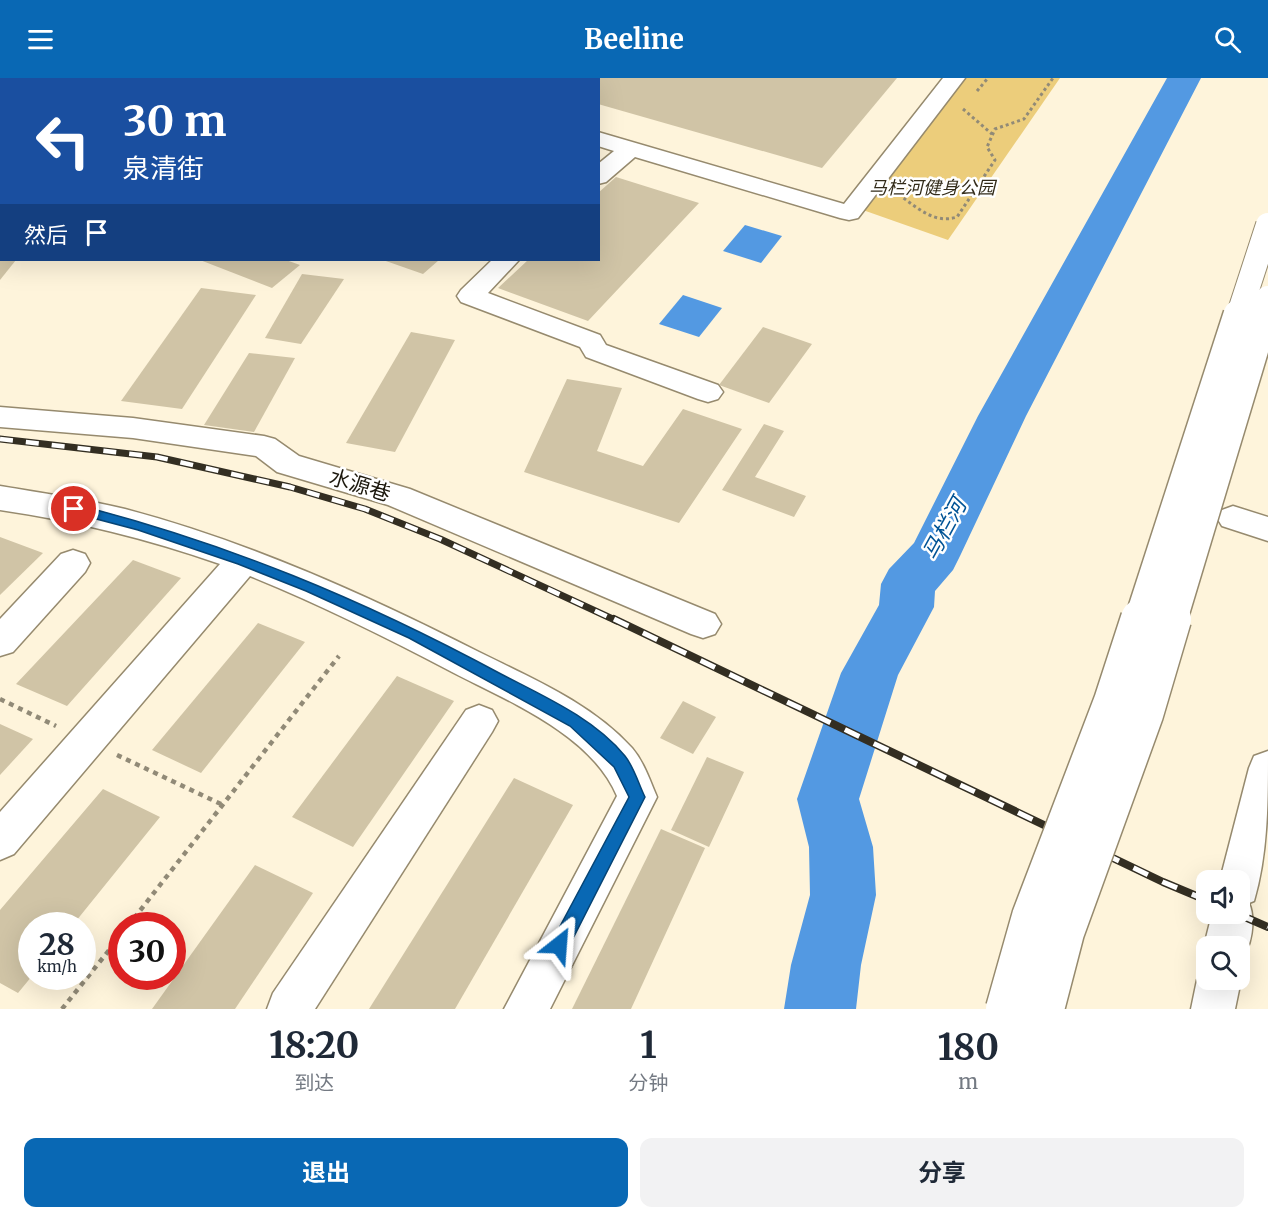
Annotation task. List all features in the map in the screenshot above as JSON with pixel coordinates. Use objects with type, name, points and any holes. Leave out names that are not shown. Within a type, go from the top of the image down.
[{"type":"main road","points":[[600,140],[849,213],[954,78]]},
{"type":"main road","points":[[600,175],[632,148]]},
{"type":"main road","points":[[1006,1009],[1032,917],[1114,702],[1268,225]]},
{"type":"main road","points":[[505,261],[470,296],[590,341],[596,351],[708,392]]},
{"type":"main road","points":[[1044,1009],[1064,932],[1143,714],[1268,298]]},
{"type":"main road","name":"水源巷","points":[[0,417],[133,428],[264,447],[288,464],[399,497],[703,624]]},
{"type":"main road","points":[[0,498],[91,512],[140,526],[311,587],[414,634],[575,721],[620,762],[637,797],[526,1009]]},
{"type":"main road","points":[[1233,518],[1268,530]]},
{"type":"main road","points":[[0,841],[243,561]]},
{"type":"main road","points":[[0,642],[73,563]]},
{"type":"main road","points":[[289,1009],[479,721]]},
{"type":"main road","points":[[1243,870],[1267,777]]},
{"type":"main road","points":[[1213,1009],[1217,990]]},
{"type":"path","points":[[975,94],[988,78]]},
{"type":"path","points":[[908,181],[902,189],[902,197],[942,221],[957,217],[995,160],[987,147],[995,129],[1024,119],[1053,78]]},
{"type":"path","points":[[968,102],[961,110],[993,134]]},
{"type":"path","points":[[139,912],[339,656]]},
{"type":"path","points":[[62,1009],[108,952]]},
{"type":"green space","name":"马栏河健身公园","points":[[961,78],[1060,78],[948,240],[860,209]]},
{"type":"water","points":[[745,225],[782,236],[761,263],[723,251]]},
{"type":"water","points":[[683,295],[722,308],[699,337],[659,324]]},
{"type":"building","points":[[600,78],[897,78],[822,168],[600,105]]},
{"type":"building","points":[[616,177],[699,203],[588,321],[498,288],[527,261],[600,261],[600,191]]},
{"type":"building","points":[[0,261],[15,261],[0,280]]},
{"type":"building","points":[[203,261],[289,261],[300,265],[272,288]]},
{"type":"building","points":[[386,261],[438,261],[423,274]]},
{"type":"building","points":[[302,274],[344,279],[301,344],[265,338]]},
{"type":"building","points":[[201,288],[256,295],[182,409],[121,401]]},
{"type":"building","points":[[763,327],[812,344],[769,403],[719,385]]},
{"type":"building","points":[[411,332],[455,340],[395,452],[346,443]]},
{"type":"building","points":[[249,353],[295,358],[254,432],[204,425]]},
{"type":"building","points":[[567,379],[622,388],[597,451],[643,466],[683,409],[742,429],[679,523],[524,472]]},
{"type":"building","points":[[764,424],[784,431],[755,477],[806,496],[794,517],[722,490]]},
{"type":"building","points":[[0,537],[43,553],[0,595]]},
{"type":"building","points":[[133,560],[181,578],[67,706],[16,684]]},
{"type":"building","points":[[258,623],[305,642],[201,773],[152,750]]},
{"type":"building","points":[[397,676],[454,701],[353,847],[292,817]]},
{"type":"building","points":[[683,701],[716,717],[693,754],[660,738]]},
{"type":"building","points":[[0,724],[33,739],[0,775]]},
{"type":"building","points":[[707,757],[744,772],[709,847],[671,830]]},
{"type":"building","points":[[514,778],[573,805],[455,1009],[369,1009]]},
{"type":"building","points":[[103,789],[160,817],[83,912],[18,912],[18,990],[20,990],[18,993],[0,983],[0,910]]},
{"type":"building","points":[[661,829],[705,848],[631,1009],[572,1009]]},
{"type":"building","points":[[255,865],[313,893],[235,1009],[152,1009],[166,990],[186,990],[186,961]]},
{"type":"waterway","name":"马栏河","points":[[820,1009],[826,965],[843,895],[841,847],[828,799],[870,673],[906,607],[908,584],[934,556],[1002,416],[1184,78]]},
{"type":"railway","points":[[0,439],[157,457],[290,487],[365,509],[440,539],[617,621]]},
{"type":"railway","points":[[614,619],[1196,896]]},
{"type":"railway","points":[[1250,919],[1268,927]]},
{"type":"route","points":[[74,509],[140,526],[311,587],[414,634],[575,721],[620,762],[637,797],[559,945]]}]
